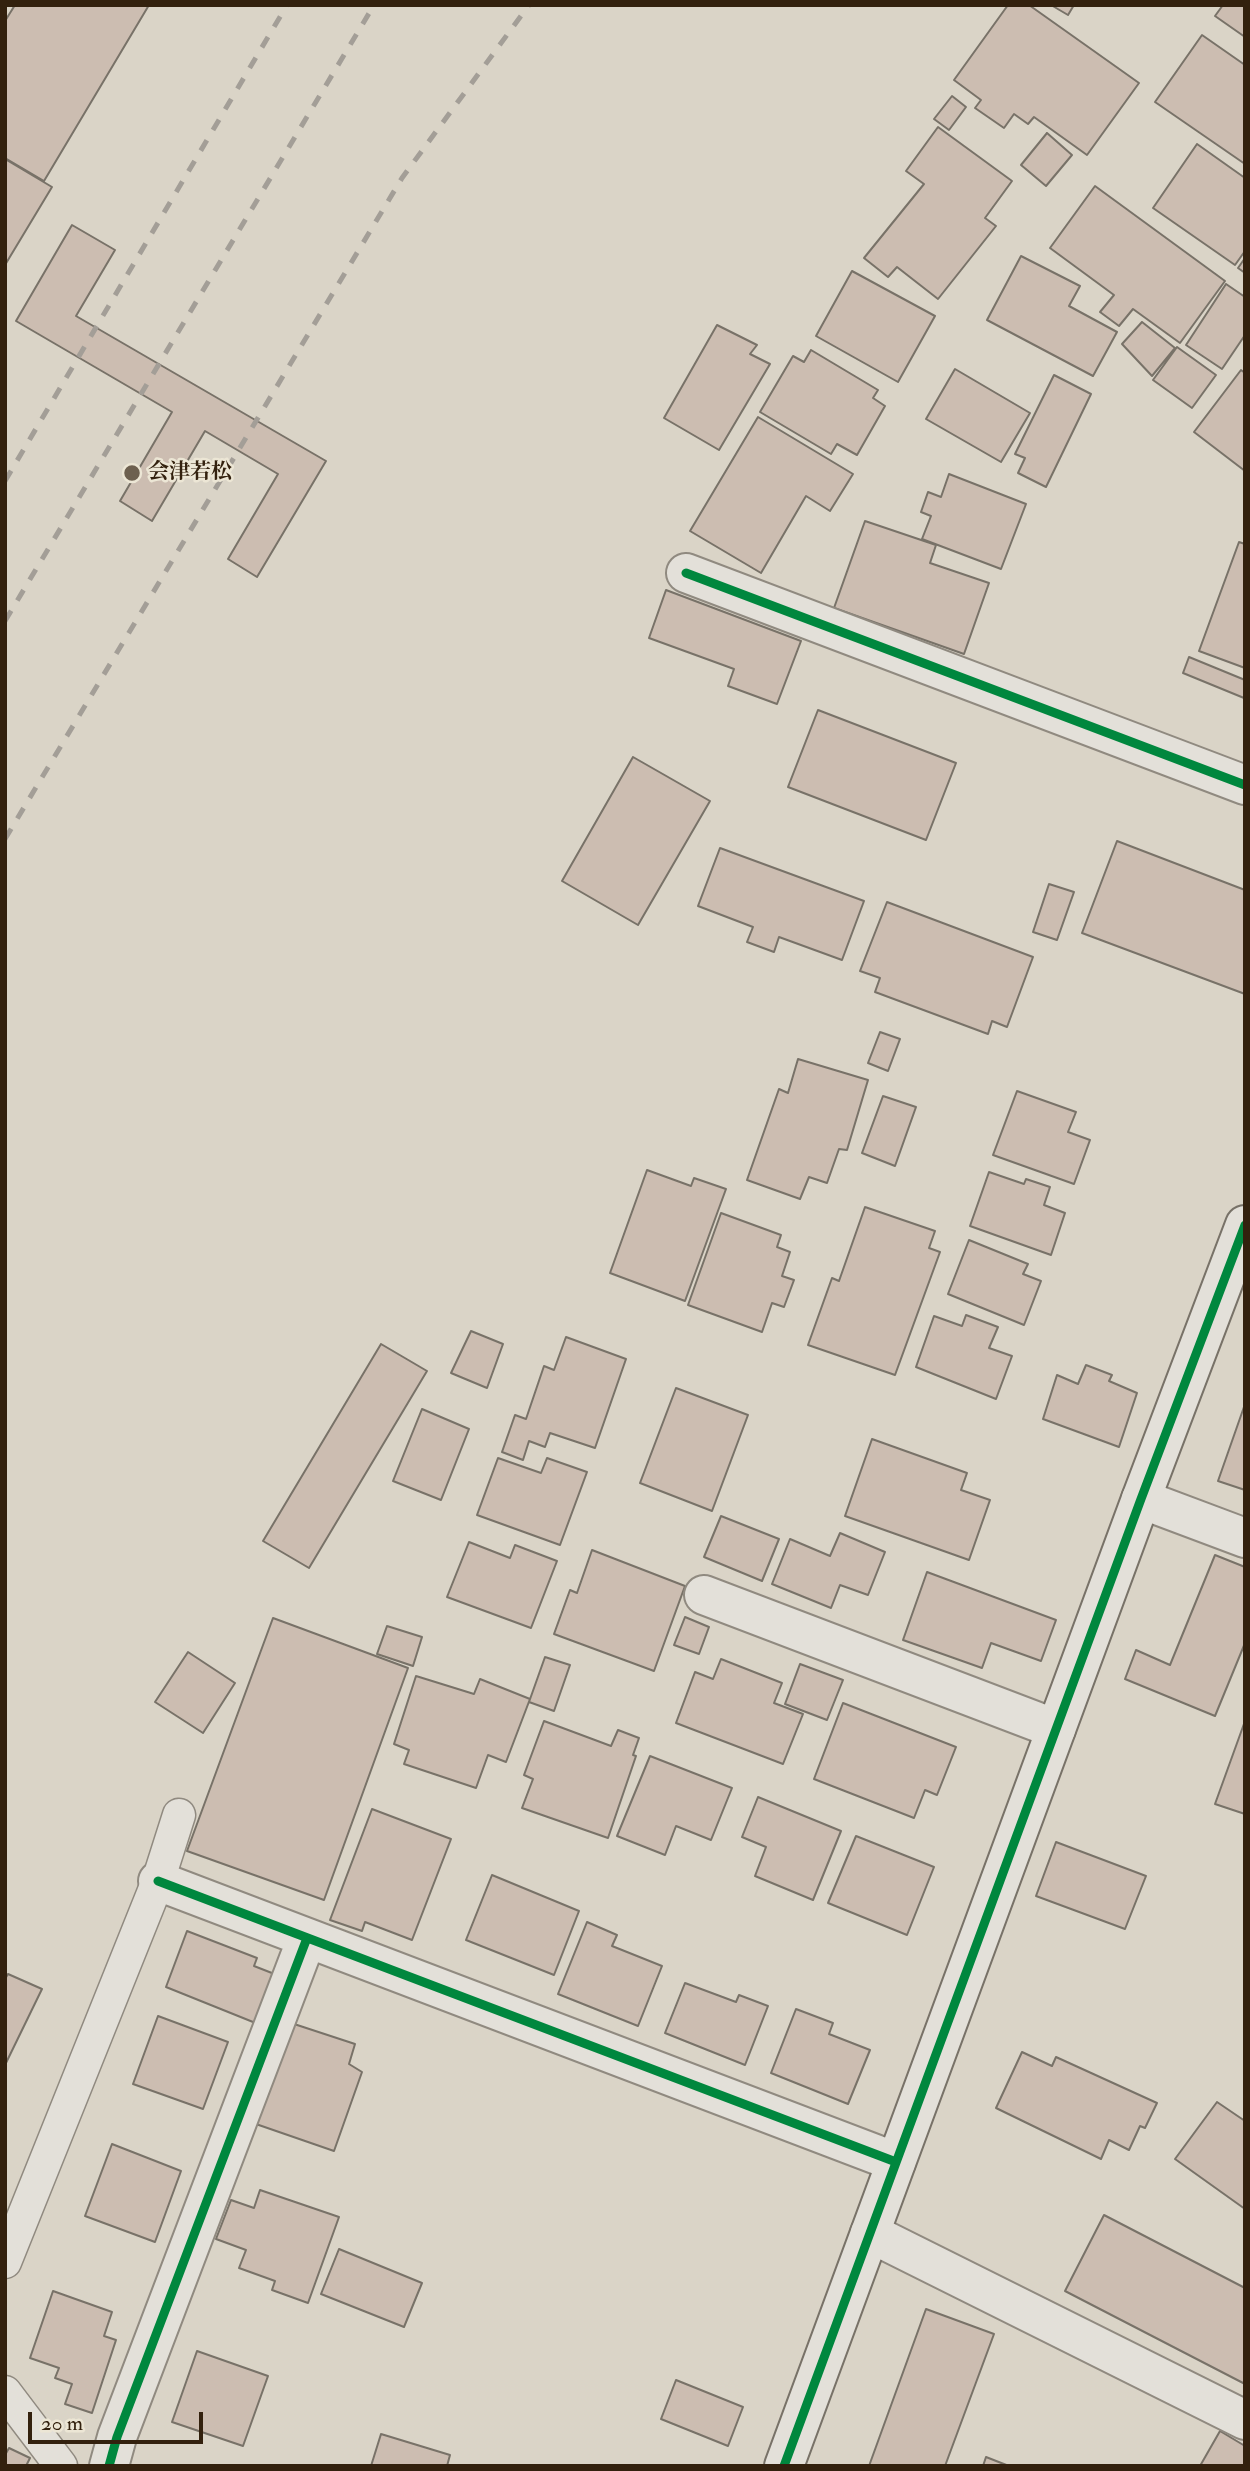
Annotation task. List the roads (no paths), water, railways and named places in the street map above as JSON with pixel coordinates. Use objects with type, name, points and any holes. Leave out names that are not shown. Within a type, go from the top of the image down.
[{"type":"street","points":[[685,573],[1245,785]]},
{"type":"street","points":[[784,2466],[1245,1225]]},
{"type":"street","points":[[1141,1499],[1245,1538]]},
{"type":"street","points":[[704,1595],[1056,1729]]},
{"type":"street","points":[[158,1881],[896,2162]]},
{"type":"street","points":[[109,2466],[117,2437],[307,1938]]},
{"type":"street","points":[[870,2232],[1245,2420]]},
{"type":"lane","points":[[5,2262],[158,1881],[179,1815]]},
{"type":"lane","points":[[5,2392],[61,2466]]},
{"type":"railway","points":[[5,481],[287,5]]},
{"type":"railway","points":[[5,621],[374,5]]},
{"type":"railway","points":[[5,839],[402,178],[529,5]]},
{"type":"place","name":"会津若松","points":[[132,473]]}]
